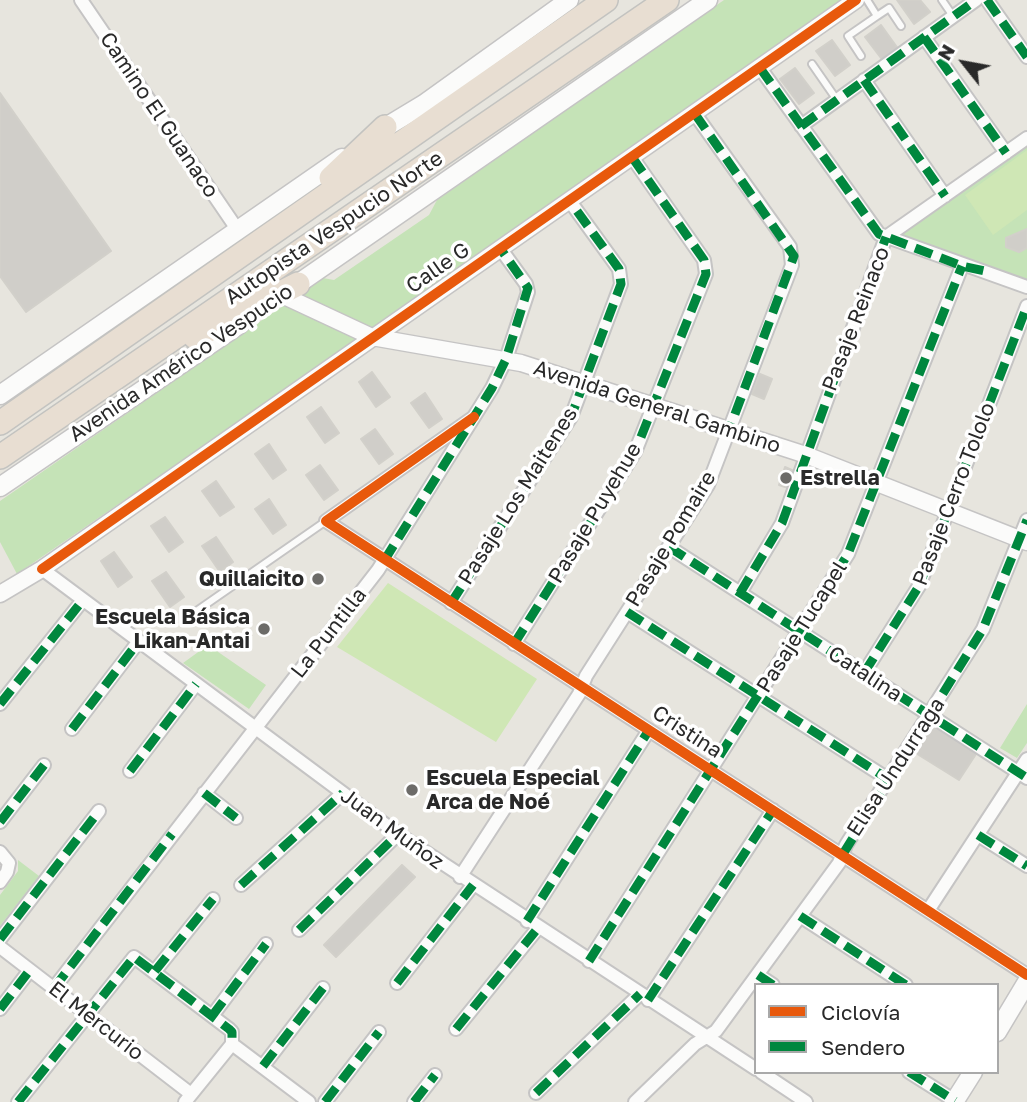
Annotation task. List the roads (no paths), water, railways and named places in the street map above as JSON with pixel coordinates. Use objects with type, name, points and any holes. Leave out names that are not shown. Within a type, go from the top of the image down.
[{"type":"highway","name":"Autopista Vespucio Norte","points":[[0,424],[606,0]]},
{"type":"highway","name":"Autopista Vespucio Norte","points":[[0,457],[102,384],[667,0]]},
{"type":"highway","points":[[273,232],[385,127]]},
{"type":"highway","points":[[102,384],[290,290]]},
{"type":"main road","points":[[0,396],[385,127],[424,104],[569,0]]},
{"type":"main road","name":"Avenida Américo Vespucio","points":[[0,487],[708,0]]},
{"type":"main road","points":[[999,1028],[1027,982]]},
{"type":"main road","points":[[955,1102],[971,1074]]},
{"type":"street","name":"Camino El Guanaco","points":[[81,0],[237,229]]},
{"type":"street","name":"Calle G","points":[[0,594],[42,569],[856,0]]},
{"type":"street","points":[[801,125],[976,0]]},
{"type":"street","points":[[987,0],[1027,57]]},
{"type":"street","points":[[924,37],[1006,153]]},
{"type":"street","name":"Pasaje Reinaco","points":[[740,593],[776,536],[803,471],[806,455],[886,237],[876,231],[760,68]]},
{"type":"street","points":[[864,80],[945,196]]},
{"type":"street","name":"Pasaje Pomaire","points":[[460,877],[708,485],[794,256],[695,114]]},
{"type":"street","points":[[886,237],[1027,138]]},
{"type":"street","name":"Pasaje Puyehue","points":[[514,644],[628,463],[707,267],[632,157]]},
{"type":"street","name":"Pasaje Los Maitenes","points":[[451,603],[563,430],[584,383],[621,277],[569,200]]},
{"type":"street","points":[[886,237],[1027,287]]},
{"type":"street","name":"La Puntilla","points":[[54,988],[384,561],[474,417],[506,359],[528,288],[500,248]]},
{"type":"street","name":"Pasaje Tucapel","points":[[589,961],[848,554],[962,266]]},
{"type":"street","name":"Avenida General Gambino","points":[[290,290],[372,337],[506,359],[584,383],[806,455],[1023,540]]},
{"type":"street","name":"Pasaje Cerro Tololo","points":[[864,673],[916,592],[1027,306]]},
{"type":"street","points":[[326,521],[474,417]]},
{"type":"street","name":"Elisa Undurraga","points":[[635,1102],[695,1044],[716,1031],[843,854],[988,621],[1023,540],[1027,520]]},
{"type":"street","name":"Cristina","points":[[326,521],[384,561],[929,909],[1027,975]]},
{"type":"street","name":"Catalina","points":[[668,547],[1023,775]]},
{"type":"street","name":"Juan Muñoz","points":[[42,569],[398,834],[754,1068]]},
{"type":"street","points":[[0,704],[83,600]]},
{"type":"street","points":[[627,612],[888,779]]},
{"type":"street","points":[[72,729],[139,641]]},
{"type":"street","points":[[130,771],[196,684]]},
{"type":"street","points":[[456,1029],[533,924],[649,730]]},
{"type":"street","points":[[929,909],[978,835],[1023,775],[1027,759]]},
{"type":"street","points":[[0,821],[44,765]]},
{"type":"street","points":[[204,793],[236,818]]},
{"type":"street","points":[[241,885],[343,793]]},
{"type":"street","points":[[536,1093],[644,997],[773,810]]},
{"type":"street","points":[[0,939],[99,811]]},
{"type":"street","points":[[299,930],[398,834]]},
{"type":"street","points":[[978,835],[1027,866]]},
{"type":"street","points":[[0,852],[7,859],[9,868],[0,882]]},
{"type":"street","points":[[397,983],[473,885]]},
{"type":"street","points":[[155,971],[213,899]]},
{"type":"street","points":[[800,916],[903,983]]},
{"type":"street","points":[[212,1016],[266,944]]},
{"type":"street","name":"El Mercurio","points":[[0,947],[87,1014],[188,1098]]},
{"type":"street","points":[[18,1102],[134,957],[232,1032],[232,1044],[188,1098]]},
{"type":"street","points":[[0,1009],[30,970]]},
{"type":"street","points":[[758,975],[770,983]]},
{"type":"street","points":[[262,1066],[323,988]]},
{"type":"street","points":[[325,1102],[379,1032]]},
{"type":"street","points":[[232,1044],[309,1102]]},
{"type":"street","points":[[764,1074],[806,1102]]},
{"type":"street","points":[[912,1074],[955,1102]]},
{"type":"street","points":[[414,1102],[435,1075]]},
{"type":"lane","points":[[867,0],[877,16]]},
{"type":"lane","points":[[942,0],[953,16]]},
{"type":"lane","points":[[861,56],[848,36],[889,8],[901,26]]},
{"type":"lane","points":[[811,64],[837,100]]},
{"type":"lane","points":[[185,619],[326,521]]},
{"type":"place","name":"Estrella","points":[[786,478]]},
{"type":"place","name":"Quillaicito","points":[[318,579]]},
{"type":"place","name":"Escuela Básica Likan-Antai","points":[[264,629]]},
{"type":"place","name":"Escuela Especial Arca de Noé","points":[[412,790]]}]
